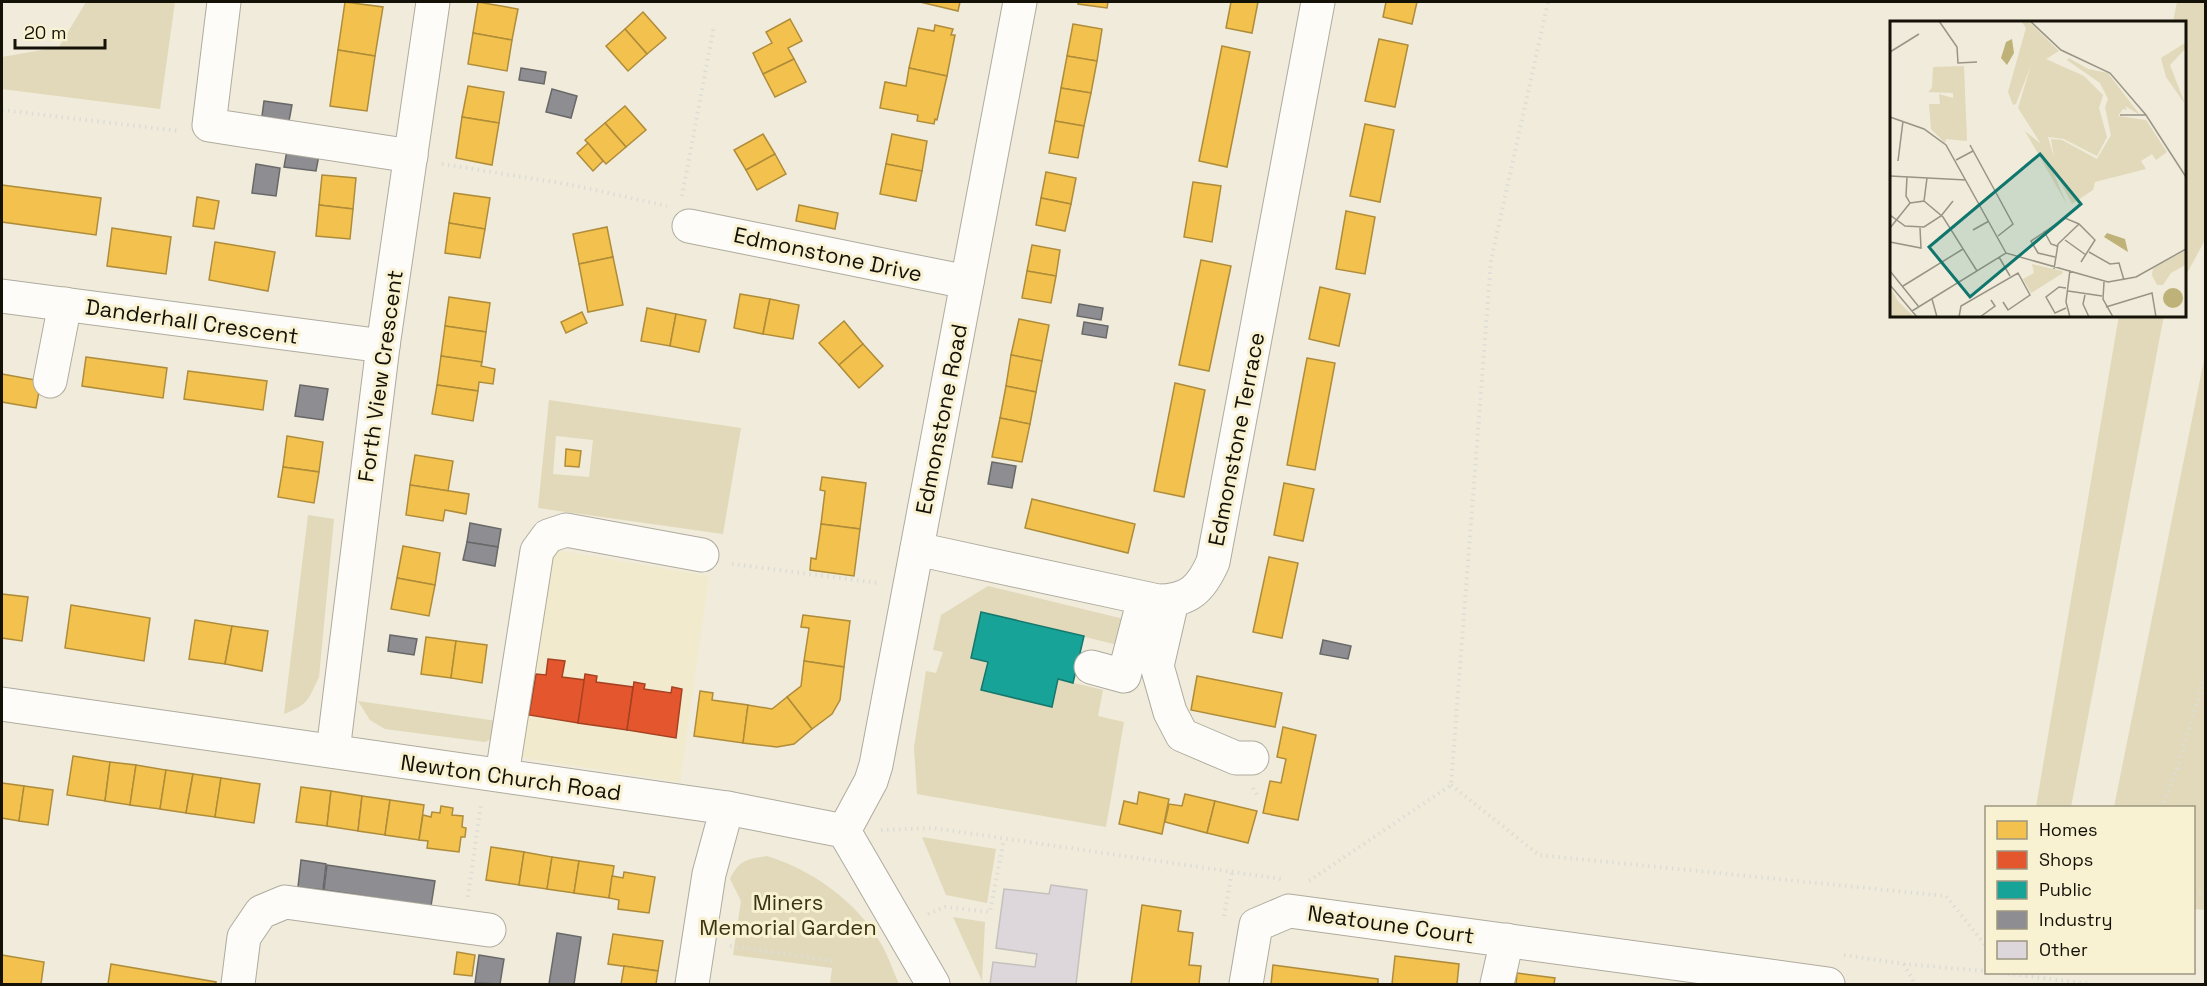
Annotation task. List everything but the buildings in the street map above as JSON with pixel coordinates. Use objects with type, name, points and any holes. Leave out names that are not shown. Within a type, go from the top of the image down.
[{"type":"street","points":[[224,2],[209,125],[411,156]]},
{"type":"street","name":"Forth View Crescent","points":[[333,751],[383,346],[433,2]]},
{"type":"street","name":"Edmonstone Road","points":[[844,831],[871,782],[1020,2]]},
{"type":"street","name":"Edmonstone Terrace","points":[[1158,600],[1186,597],[1197,589],[1213,562],[1318,2]]},
{"type":"street","name":"Edmonstone Drive","points":[[688,219],[967,282]]},
{"type":"street","name":"Danderhall Crescent","points":[[2,296],[383,346]]},
{"type":"street","points":[[50,381],[65,304]]},
{"type":"street","points":[[494,774],[537,551],[548,536],[566,530],[714,559]]},
{"type":"street","points":[[917,549],[1158,600]]},
{"type":"street","points":[[1091,667],[1124,676],[1158,600]]},
{"type":"street","points":[[1158,600],[1157,666],[1170,712],[1182,735],[1236,758],[1252,758]]},
{"type":"street","name":"Newton Church Road","points":[[2,704],[727,808],[844,831]]},
{"type":"street","points":[[692,984],[708,879],[727,808]]},
{"type":"street","points":[[844,831],[933,984]]},
{"type":"street","points":[[238,984],[244,937],[261,912],[285,902],[477,928]]},
{"type":"street","name":"Neatoune Court","points":[[1246,984],[1256,925],[1289,911],[1507,940],[1497,984]]},
{"type":"street","points":[[1507,940],[1828,984]]},
{"type":"path","points":[[1451,785],[1491,260],[1548,2]]},
{"type":"path","points":[[411,156],[432,162],[572,185],[688,219],[714,26]]},
{"type":"path","points":[[2,110],[177,132],[209,125]]},
{"type":"path","points":[[714,559],[910,586]]},
{"type":"path","points":[[2161,806],[2177,770],[2205,672]]},
{"type":"path","points":[[477,928],[494,774]]},
{"type":"path","points":[[1289,911],[1307,883],[1451,785]]},
{"type":"path","points":[[1451,785],[1539,855],[1946,896],[1985,945]]},
{"type":"path","points":[[900,926],[945,907],[990,912],[1004,839]]},
{"type":"path","points":[[730,946],[834,961]]},
{"type":"path","points":[[1916,984],[1904,964],[1985,971]]},
{"type":"path","points":[[2017,974],[2089,984]]},
{"type":"shaded area","points":[[555,550],[709,576],[680,782],[517,757]]},
{"type":"green space","points":[[86,2],[175,2],[160,109],[2,89],[2,57],[59,47]]},
{"type":"green space","points":[[2177,2],[2206,2],[2205,240],[2186,275],[2186,21],[2173,21]]},
{"type":"green space","points":[[2119,316],[2164,316],[2071,806],[2036,806]]},
{"type":"green space","points":[[2205,355],[2205,910],[2195,909],[2195,806],[2114,806]]},
{"type":"green space","points":[[549,400],[741,428],[723,534],[538,508]],"holes":[[[556,436],[593,440],[589,477],[553,474]]]},
{"type":"green space","points":[[308,515],[334,519],[319,677],[307,700],[284,714]]},
{"type":"green space","points":[[988,586],[1128,620],[1122,646],[982,612],[971,658],[988,662],[981,690],[1051,707],[1058,679],[1103,690],[1098,716],[1124,722],[1106,827],[917,794],[914,747],[926,671],[936,673],[943,652],[933,650],[941,615]]},
{"type":"green space","points":[[358,701],[504,722],[494,738],[485,742],[385,729],[370,720]]},
{"type":"green space","points":[[922,837],[996,849],[987,903],[946,895]]},
{"type":"green space","name":"Miners Memorial Garden","points":[[767,856],[800,870],[846,900],[859,913],[880,942],[899,984],[830,984],[832,968],[733,955],[741,901],[730,879],[740,864]]},
{"type":"green space","points":[[953,917],[985,922],[982,981]]}]
